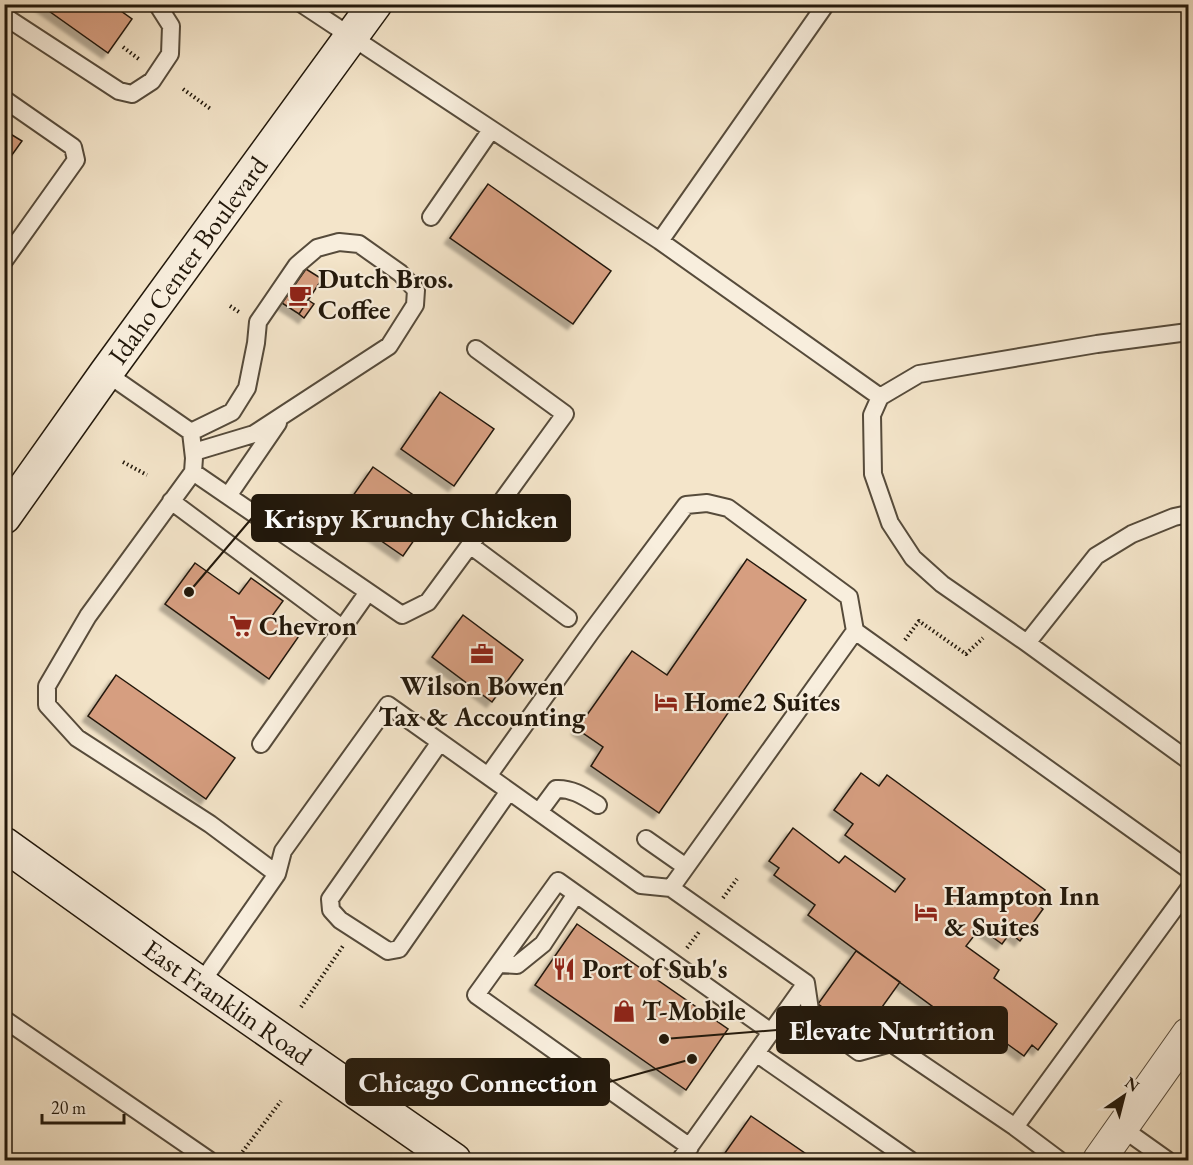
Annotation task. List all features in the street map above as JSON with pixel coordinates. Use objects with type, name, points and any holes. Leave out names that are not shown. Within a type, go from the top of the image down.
[{"type":"main road","name":"Idaho Center Boulevard","points":[[4,517],[106,373],[352,39],[375,4]]},
{"type":"main road","name":"East Franklin Road","points":[[4,843],[439,1155]]},
{"type":"main road","points":[[4,869],[45,873]]},
{"type":"street","points":[[1100,1160],[1188,1034]]},
{"type":"lane","points":[[4,16],[119,91],[132,94],[152,81],[170,54],[171,26],[157,4]]},
{"type":"lane","points":[[302,4],[660,241],[880,397]]},
{"type":"lane","points":[[660,241],[826,4]]},
{"type":"lane","points":[[4,99],[73,147],[76,160],[4,261]]},
{"type":"lane","points":[[431,217],[491,130]]},
{"type":"lane","points":[[191,432],[232,412],[247,388],[258,322],[297,266],[317,248],[339,242],[359,244],[400,273],[416,290],[415,305],[389,346],[254,434],[194,452]]},
{"type":"lane","points":[[1188,332],[1097,344],[919,374],[880,397],[872,415],[873,474],[890,524],[913,558],[942,584],[1028,643],[1188,760]]},
{"type":"lane","points":[[193,472],[402,615],[428,602],[565,414],[476,349]]},
{"type":"lane","points":[[106,373],[191,432],[194,452],[193,472],[88,616],[47,686],[47,705],[77,738],[210,824],[277,874]]},
{"type":"lane","points":[[228,496],[284,414]]},
{"type":"lane","points":[[171,501],[342,628]]},
{"type":"lane","points":[[488,776],[686,505],[707,503],[728,508],[849,597],[855,631],[1188,869]]},
{"type":"lane","points":[[1028,643],[1096,556],[1132,534],[1174,517],[1188,514]]},
{"type":"lane","points":[[470,545],[568,618]]},
{"type":"lane","points":[[261,744],[368,591]]},
{"type":"lane","points":[[671,888],[855,631]]},
{"type":"lane","points":[[201,983],[277,874],[284,851],[388,705],[641,885],[671,888],[806,983],[811,1017],[859,1052],[891,1043],[1015,1127],[1059,1161]]},
{"type":"lane","points":[[440,742],[330,899],[332,910],[340,920],[388,951],[399,949],[509,791]]},
{"type":"lane","points":[[539,812],[556,789],[565,788],[577,792],[598,805]]},
{"type":"lane","points":[[646,839],[686,867]]},
{"type":"lane","points":[[771,1032],[558,882],[476,995],[685,1154],[806,983]]},
{"type":"lane","points":[[1015,1127],[1188,890]]},
{"type":"lane","points":[[499,964],[517,965],[543,944],[576,894]]},
{"type":"lane","points":[[4,1019],[209,1161]]},
{"type":"lane","points":[[756,1053],[910,1161]]},
{"type":"lane","points":[[1122,1128],[1167,1161]]},
{"type":"path","points":[[123,47],[140,60]]},
{"type":"path","points":[[183,89],[212,110]]},
{"type":"path","points":[[123,462],[147,475]]},
{"type":"path","points":[[512,487],[553,515]]},
{"type":"path","points":[[903,643],[919,621],[966,654],[1000,624]]},
{"type":"path","points":[[722,899],[737,879]]},
{"type":"path","points":[[301,1006],[347,941]]},
{"type":"path","points":[[237,1159],[281,1101]]},
{"type":"building","points":[[39,4],[111,4],[132,19],[108,53]]},
{"type":"building","points":[[4,130],[22,141],[4,166]]},
{"type":"building","points":[[488,184],[611,271],[573,324],[450,238]]},
{"type":"building","name":"Dutch Bros. Coffee","points":[[306,269],[322,279],[299,314],[282,303]]},
{"type":"building","points":[[308,300],[314,304],[304,318],[299,314]]},
{"type":"building","points":[[440,392],[494,429],[454,486],[401,449]]},
{"type":"building","points":[[373,467],[435,510],[403,556],[341,513]]},
{"type":"building","name":"Home2 Suites","points":[[747,559],[806,600],[659,813],[591,766],[603,747],[577,729],[632,651],[667,675]]},
{"type":"building","name":"Chevron","points":[[195,563],[239,594],[251,578],[283,601],[272,616],[299,636],[269,679],[165,604]]},
{"type":"building","points":[[463,615],[523,660],[492,702],[432,657]]},
{"type":"building","points":[[116,675],[235,758],[206,799],[88,716]]},
{"type":"building","name":"Hampton Inn & Suites","points":[[861,773],[879,786],[887,775],[1045,890],[1036,903],[1043,909],[1020,941],[1010,933],[1002,944],[980,928],[966,946],[999,970],[994,978],[1057,1024],[1038,1050],[1032,1045],[1024,1056],[974,1020],[966,1031],[808,915],[815,905],[774,875],[779,868],[769,861],[793,828],[839,863],[845,856],[895,892],[905,879],[845,835],[853,824],[834,810]]},
{"type":"building","points":[[577,924],[728,1029],[686,1090],[535,985]]},
{"type":"building","points":[[856,951],[900,982],[862,1035],[818,1004]]},
{"type":"building","points":[[751,1116],[815,1160],[720,1160]]},
{"type":"place","name":"Dutch Bros. Coffee","points":[[300,295]]},
{"type":"place","name":"Krispy Krunchy Chicken","points":[[189,592]]},
{"type":"place","name":"Chevron","points":[[241,626]]},
{"type":"place","name":"Wilson Bowen Tax & Accounting","points":[[482,654]]},
{"type":"place","name":"Home2 Suites","points":[[666,702]]},
{"type":"place","name":"Hampton Inn & Suites","points":[[926,912]]},
{"type":"place","name":"Port of Sub's","points":[[564,969]]},
{"type":"place","name":"T-Mobile","points":[[624,1011]]},
{"type":"place","name":"Elevate Nutrition","points":[[664,1039]]},
{"type":"place","name":"Chicago Connection","points":[[692,1059]]}]
